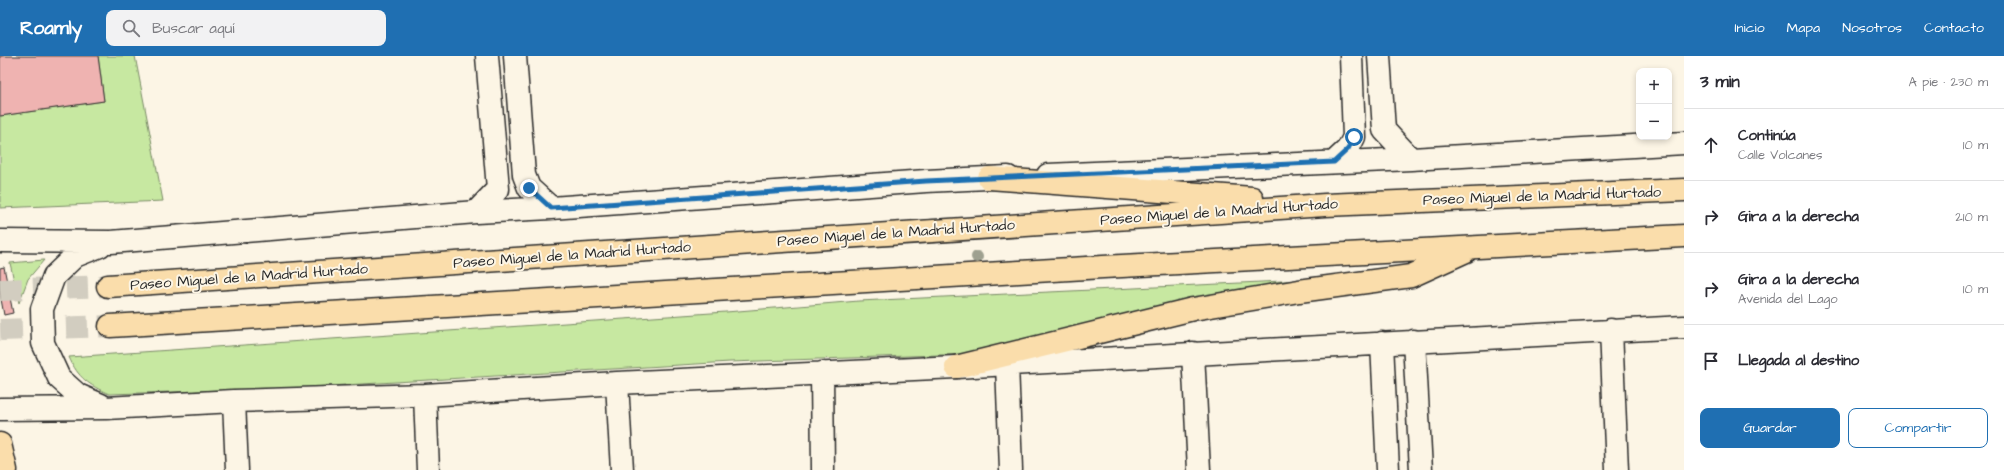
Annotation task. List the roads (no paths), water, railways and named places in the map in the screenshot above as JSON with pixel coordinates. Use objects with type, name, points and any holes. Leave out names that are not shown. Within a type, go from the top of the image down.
[{"type":"main road","points":[[989,178],[1325,204]]},
{"type":"main road","name":"Paseo Miguel de la Madrid Hurtado","points":[[108,286],[1325,204],[1684,190]]},
{"type":"main road","points":[[110,326],[1103,266],[1684,236]]},
{"type":"main road","points":[[956,367],[1193,309],[1298,291],[1411,276],[1476,246]]},
{"type":"main road","points":[[0,444],[6,470]]},
{"type":"street","points":[[476,212],[498,189],[487,56]]},
{"type":"street","points":[[515,56],[524,175],[529,188],[551,208]]},
{"type":"street","points":[[1334,162],[1348,149],[1354,137],[1351,56]]},
{"type":"street","points":[[1379,56],[1384,130],[1411,159]]},
{"type":"street","points":[[0,242],[111,242],[476,212],[989,178],[1411,159],[1684,143]]},
{"type":"street","points":[[106,408],[78,395],[59,378],[43,343],[42,309],[54,276],[75,256],[111,242]]},
{"type":"street","points":[[0,409],[106,408],[234,400],[425,395],[617,383],[956,367],[1611,330],[1684,328]]},
{"type":"street","points":[[1611,330],[1617,470]]},
{"type":"street","points":[[1414,341],[1421,470]]},
{"type":"street","points":[[1382,343],[1388,470]]},
{"type":"street","points":[[1193,353],[1199,470]]},
{"type":"street","points":[[1007,364],[1011,470]]},
{"type":"street","points":[[822,374],[823,470]]},
{"type":"street","points":[[617,383],[622,470]]},
{"type":"street","points":[[425,395],[428,470]]},
{"type":"street","points":[[234,400],[237,470]]},
{"type":"tunnel","points":[[0,290],[108,286]]},
{"type":"tunnel","points":[[0,330],[110,326]]}]
